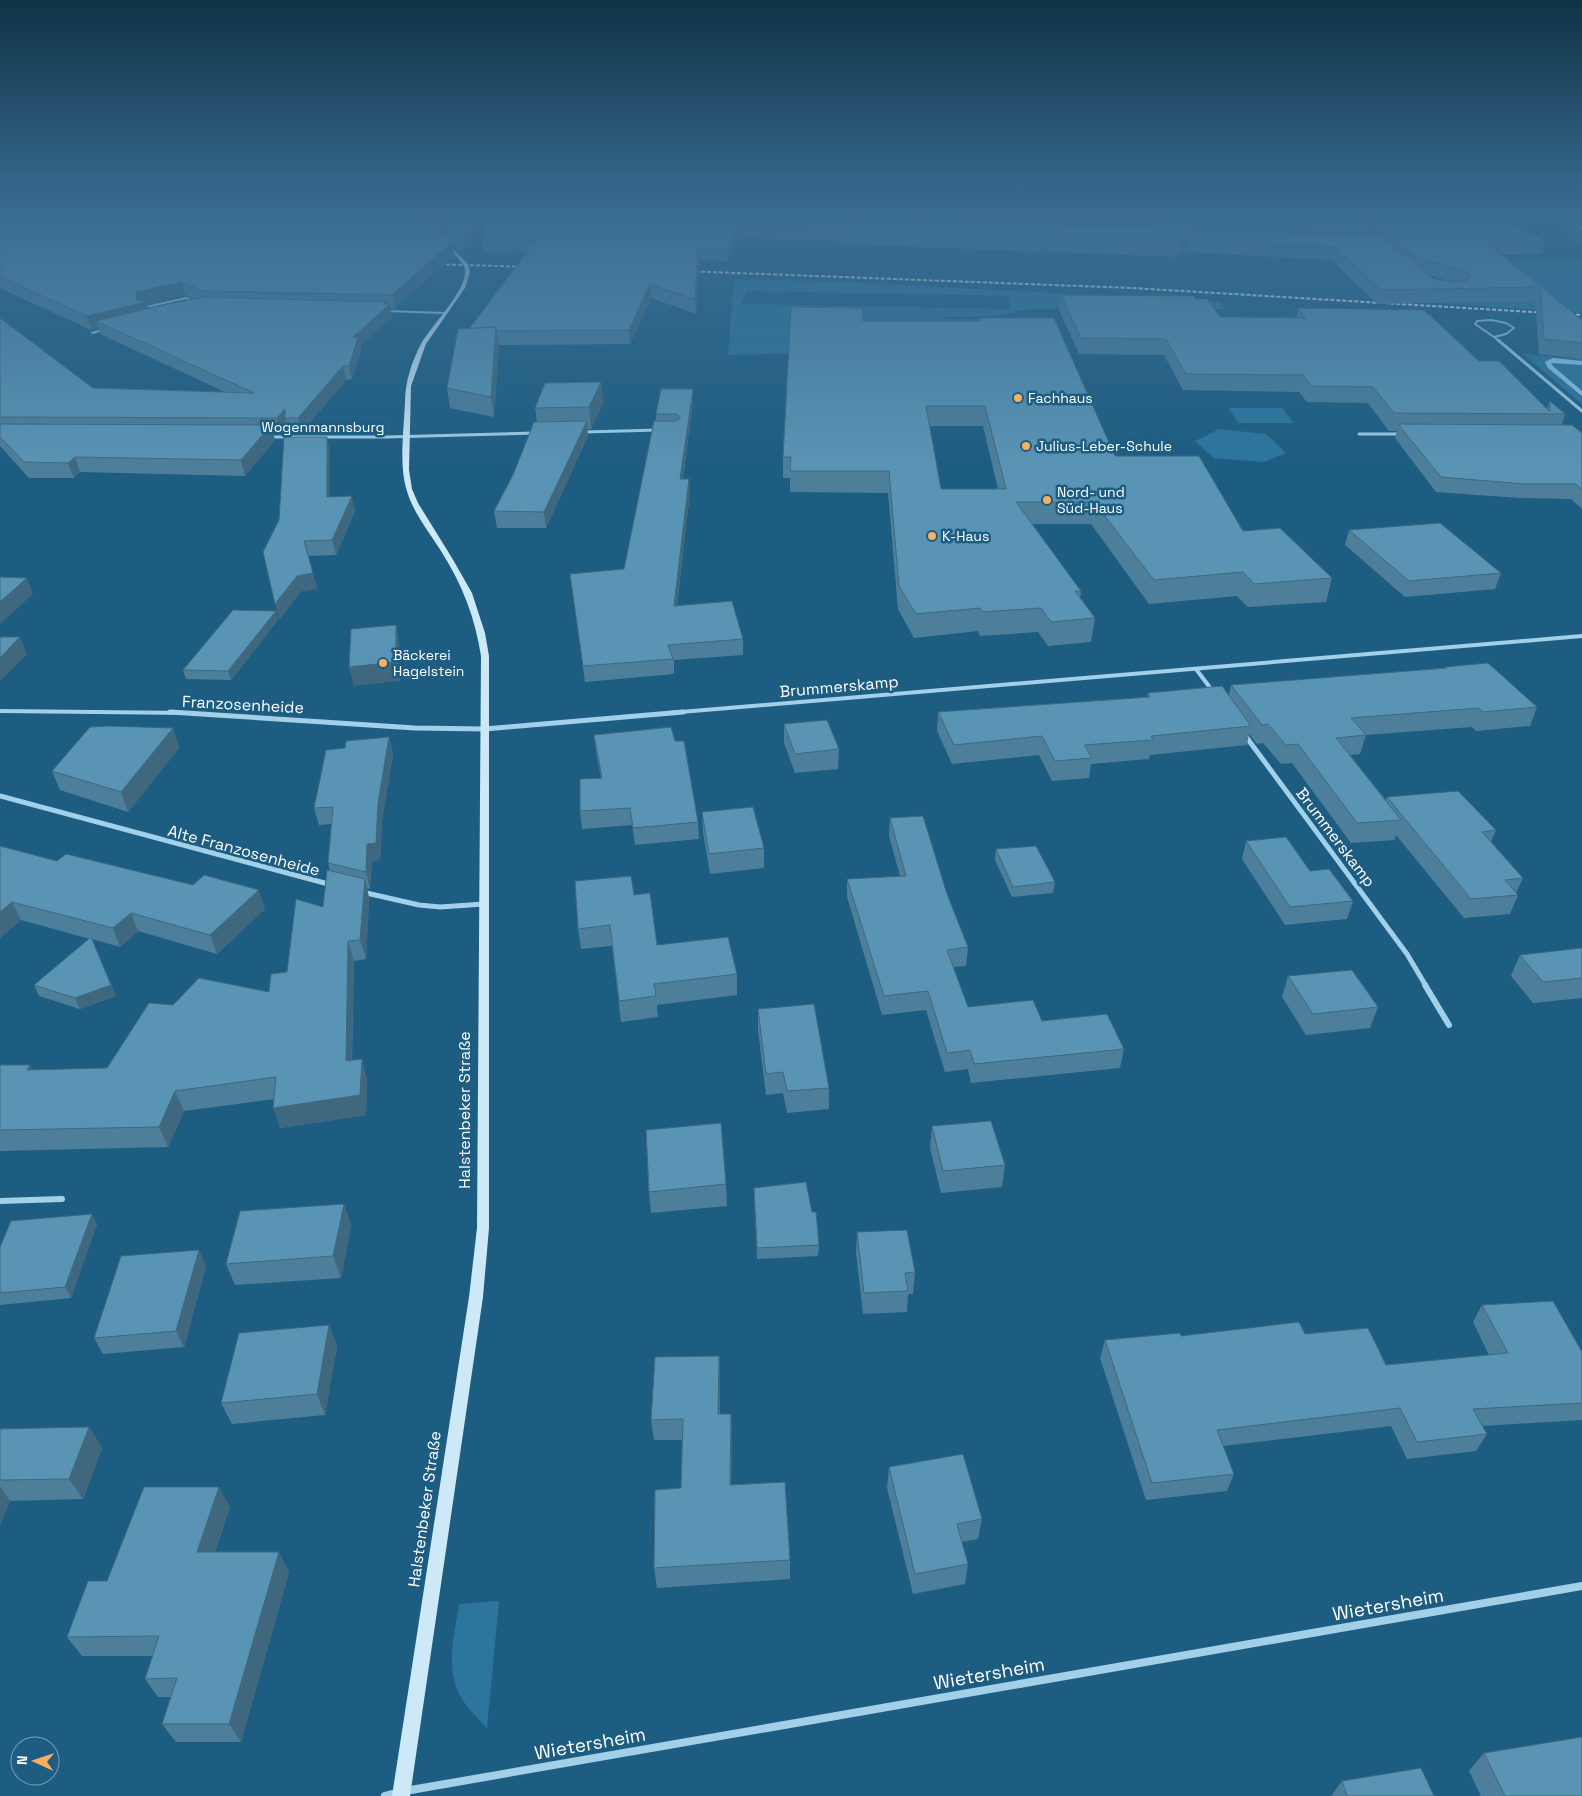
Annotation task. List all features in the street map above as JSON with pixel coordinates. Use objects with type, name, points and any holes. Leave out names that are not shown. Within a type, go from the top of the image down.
[{"type":"street","points":[[142,312],[142,308],[178,300]]},
{"type":"street","points":[[190,300],[199,304]]},
{"type":"street","name":"Halstenbeker Straße","points":[[396,1795],[476,1297],[483,1228],[486,656],[478,615],[464,584],[419,510],[409,489],[406,470],[408,386],[424,344],[455,300]]},
{"type":"street","points":[[378,311],[446,313]]},
{"type":"street","points":[[1494,337],[1506,334],[1514,328],[1511,325],[1496,321],[1477,321],[1475,324],[1494,337],[1582,411]]},
{"type":"street","points":[[92,333],[110,329]]},
{"type":"street","points":[[575,432],[668,430]]},
{"type":"street","points":[[406,436],[539,432]]},
{"type":"street","points":[[1359,434],[1408,434]]},
{"type":"street","name":"Wogenmannsburg","points":[[259,437],[406,436]]},
{"type":"street","name":"Brummerskamp","points":[[485,728],[1582,636]]},
{"type":"street","points":[[1196,669],[1220,701]]},
{"type":"street","name":"Franzosenheide","points":[[0,711],[167,712],[415,728],[485,728]]},
{"type":"street","name":"Brummerskamp","points":[[1243,732],[1408,954],[1449,1025]]},
{"type":"street","name":"Alte Franzosenheide","points":[[0,796],[337,887]]},
{"type":"street","points":[[355,891],[426,906],[462,907],[485,904]]},
{"type":"street","points":[[0,1201],[62,1199]]},
{"type":"street","name":"Wietersheim","points":[[396,1795],[1582,1586]]},
{"type":"shaded area","points":[[732,300],[744,300],[742,304],[1010,309],[1009,300],[1179,300],[1220,302],[1225,309],[1029,309],[996,316],[947,317],[944,319],[1009,319],[944,332],[941,321],[894,351],[728,355]]},
{"type":"shaded area","points":[[1441,300],[1582,300],[1582,313],[1446,304]]},
{"type":"shaded area","points":[[1523,354],[1582,359],[1582,404],[1577,400]]},
{"type":"shaded area","points":[[1229,408],[1282,408],[1294,423],[1238,423]]},
{"type":"shaded area","points":[[1219,429],[1266,434],[1286,453],[1264,462],[1214,458],[1195,441]]},
{"type":"shaded area","points":[[499,1601],[487,1728],[468,1708],[454,1681],[452,1669],[453,1643],[459,1604]]},
{"type":"building","points":[[51,300],[136,300],[146,302],[87,316]]},
{"type":"building","points":[[189,300],[306,300],[386,302],[383,304],[390,304],[353,337],[358,337],[349,366],[343,366],[298,418],[285,418],[285,409],[277,418],[0,417],[0,318],[93,388],[254,393],[96,321]]},
{"type":"building","points":[[491,300],[643,300],[629,330],[497,331],[496,327],[469,329]]},
{"type":"building","points":[[1063,300],[1208,300],[1220,317],[1306,318],[1298,308],[1424,310],[1479,361],[1499,361],[1550,412],[1550,401],[1565,414],[1394,413],[1373,387],[1311,386],[1303,375],[1186,374],[1166,339],[1081,338]]},
{"type":"building","points":[[1541,300],[1557,300],[1582,320],[1582,343],[1544,339]]},
{"type":"building","points":[[791,307],[862,308],[863,321],[980,321],[979,318],[1054,318],[1115,456],[1199,456],[1243,531],[1280,528],[1332,578],[1254,584],[1243,572],[1154,580],[1094,502],[1016,502],[1081,591],[1075,591],[1095,618],[1051,622],[1041,608],[982,612],[980,608],[916,614],[899,586],[889,471],[790,471],[791,457],[783,457]],"holes":[[[926,406],[985,406],[1006,489],[941,489]]]},
{"type":"building","points":[[496,327],[491,397],[447,388],[458,329]]},
{"type":"building","points":[[601,382],[589,407],[535,408],[545,383]]},
{"type":"building","points":[[661,389],[693,389],[680,479],[689,479],[674,606],[732,601],[743,639],[668,645],[673,659],[583,666],[570,574],[624,569],[654,421],[676,421],[680,418],[677,414],[656,414]]},
{"type":"building","points":[[587,421],[544,512],[494,511],[513,475],[534,422]]},
{"type":"building","points":[[0,424],[271,425],[241,460],[75,457],[68,463],[24,462],[0,437]]},
{"type":"building","points":[[1398,424],[1572,425],[1582,433],[1582,490],[1576,484],[1524,484],[1441,477]]},
{"type":"building","points":[[284,437],[327,437],[327,497],[352,496],[332,540],[304,541],[313,573],[297,576],[275,604],[263,552],[279,520]]},
{"type":"building","points":[[1440,523],[1501,573],[1409,581],[1349,530]]},
{"type":"building","points":[[0,577],[27,578],[0,602]]},
{"type":"building","points":[[233,610],[276,611],[228,671],[183,670]]},
{"type":"building","points":[[396,625],[396,662],[349,667],[351,629]]},
{"type":"building","points":[[0,637],[20,637],[0,658]]},
{"type":"building","points":[[1488,663],[1537,707],[1483,712],[1479,708],[1351,718],[1366,735],[1336,738],[1401,820],[1357,823],[1298,744],[1286,745],[1268,724],[1262,725],[1231,685],[1447,668],[1445,667]]},
{"type":"building","points":[[1222,686],[1251,726],[1151,736],[1153,740],[1084,745],[1092,758],[1055,761],[1042,736],[954,745],[938,712],[1150,697],[1148,693]]},
{"type":"building","points":[[827,720],[839,749],[795,754],[784,724]]},
{"type":"building","points":[[90,727],[173,728],[121,792],[52,771]]},
{"type":"building","points":[[671,727],[675,741],[684,741],[698,822],[633,828],[630,808],[580,811],[580,779],[602,778],[594,735]]},
{"type":"building","points":[[389,737],[378,803],[376,843],[367,844],[366,872],[328,863],[333,807],[314,808],[326,750],[345,748],[346,741]]},
{"type":"building","points":[[1458,791],[1496,830],[1482,832],[1523,878],[1505,880],[1518,895],[1471,899],[1387,797]]},
{"type":"building","points":[[753,807],[764,848],[709,854],[702,812]]},
{"type":"building","points":[[923,816],[947,894],[968,947],[947,950],[968,1007],[1033,1000],[1042,1021],[1107,1014],[1124,1049],[974,1064],[970,1050],[947,1053],[928,991],[884,996],[847,879],[906,876],[890,818]]},
{"type":"building","points":[[1286,837],[1310,871],[1329,869],[1353,901],[1290,907],[1246,841]]},
{"type":"building","points":[[0,846],[57,861],[66,854],[193,885],[204,875],[259,890],[210,935],[131,913],[113,928],[12,902],[0,912]]},
{"type":"building","points":[[1036,846],[1055,882],[1013,887],[996,849]]},
{"type":"building","points":[[327,870],[365,879],[360,940],[348,941],[346,1061],[362,1059],[360,1095],[273,1108],[276,1077],[175,1091],[159,1127],[0,1130],[0,1065],[30,1065],[27,1070],[107,1068],[149,1003],[173,1005],[199,978],[269,992],[271,974],[287,972],[296,899],[323,907]]},
{"type":"building","points":[[631,876],[634,895],[650,893],[657,945],[728,937],[737,974],[654,984],[656,996],[619,1001],[610,925],[578,929],[575,881]]},
{"type":"building","points":[[91,937],[111,985],[75,998],[34,985]]},
{"type":"building","points":[[1582,948],[1582,978],[1543,982],[1520,955]]},
{"type":"building","points":[[1352,970],[1378,1007],[1313,1014],[1288,976]]},
{"type":"building","points":[[814,1004],[829,1088],[787,1091],[783,1072],[766,1074],[758,1009]]},
{"type":"building","points":[[991,1121],[1005,1165],[943,1171],[932,1126]]},
{"type":"building","points":[[721,1123],[726,1184],[649,1192],[646,1130]]},
{"type":"building","points":[[806,1182],[812,1212],[816,1212],[819,1245],[757,1248],[754,1188]]},
{"type":"building","points":[[344,1204],[333,1256],[226,1264],[240,1211]]},
{"type":"building","points":[[92,1214],[65,1287],[0,1293],[0,1247],[11,1221]]},
{"type":"building","points":[[907,1230],[915,1272],[905,1273],[908,1291],[864,1293],[857,1232]]},
{"type":"building","points":[[199,1250],[176,1331],[94,1338],[121,1256]]},
{"type":"building","points":[[1553,1301],[1582,1352],[1582,1403],[1473,1409],[1487,1434],[1417,1442],[1400,1408],[1217,1430],[1234,1474],[1152,1483],[1105,1340],[1180,1333],[1181,1336],[1299,1322],[1305,1334],[1368,1328],[1386,1365],[1508,1353],[1482,1305]]},
{"type":"building","points":[[329,1325],[317,1394],[221,1403],[239,1333]]},
{"type":"building","points":[[719,1356],[718,1414],[731,1414],[730,1485],[785,1482],[790,1560],[654,1568],[655,1490],[681,1488],[683,1419],[651,1420],[655,1357]]},
{"type":"building","points":[[89,1427],[69,1479],[0,1480],[0,1429]]},
{"type":"building","points":[[963,1454],[982,1519],[957,1524],[968,1564],[915,1574],[889,1467]]},
{"type":"building","points":[[144,1487],[219,1487],[197,1552],[279,1552],[229,1724],[162,1724],[177,1678],[145,1679],[159,1636],[67,1637],[88,1581],[107,1581]]},
{"type":"building","points":[[1582,1737],[1582,1796],[1505,1796],[1484,1753]]},
{"type":"building","points":[[1421,1768],[1434,1796],[1347,1796],[1342,1781]]},
{"type":"waterway","points":[[1582,363],[1553,360],[1548,362],[1550,367],[1582,394]]},
{"type":"railway","points":[[1329,300],[1582,315]]},
{"type":"place","name":"Fachhaus","points":[[1018,398]]},
{"type":"place","name":"Julius-Leber-Schule","points":[[1026,446]]},
{"type":"place","name":"Nord- und Süd-Haus","points":[[1047,500]]},
{"type":"place","name":"K-Haus","points":[[932,536]]},
{"type":"place","name":"Bäckerei Hagelstein","points":[[383,663]]}]
